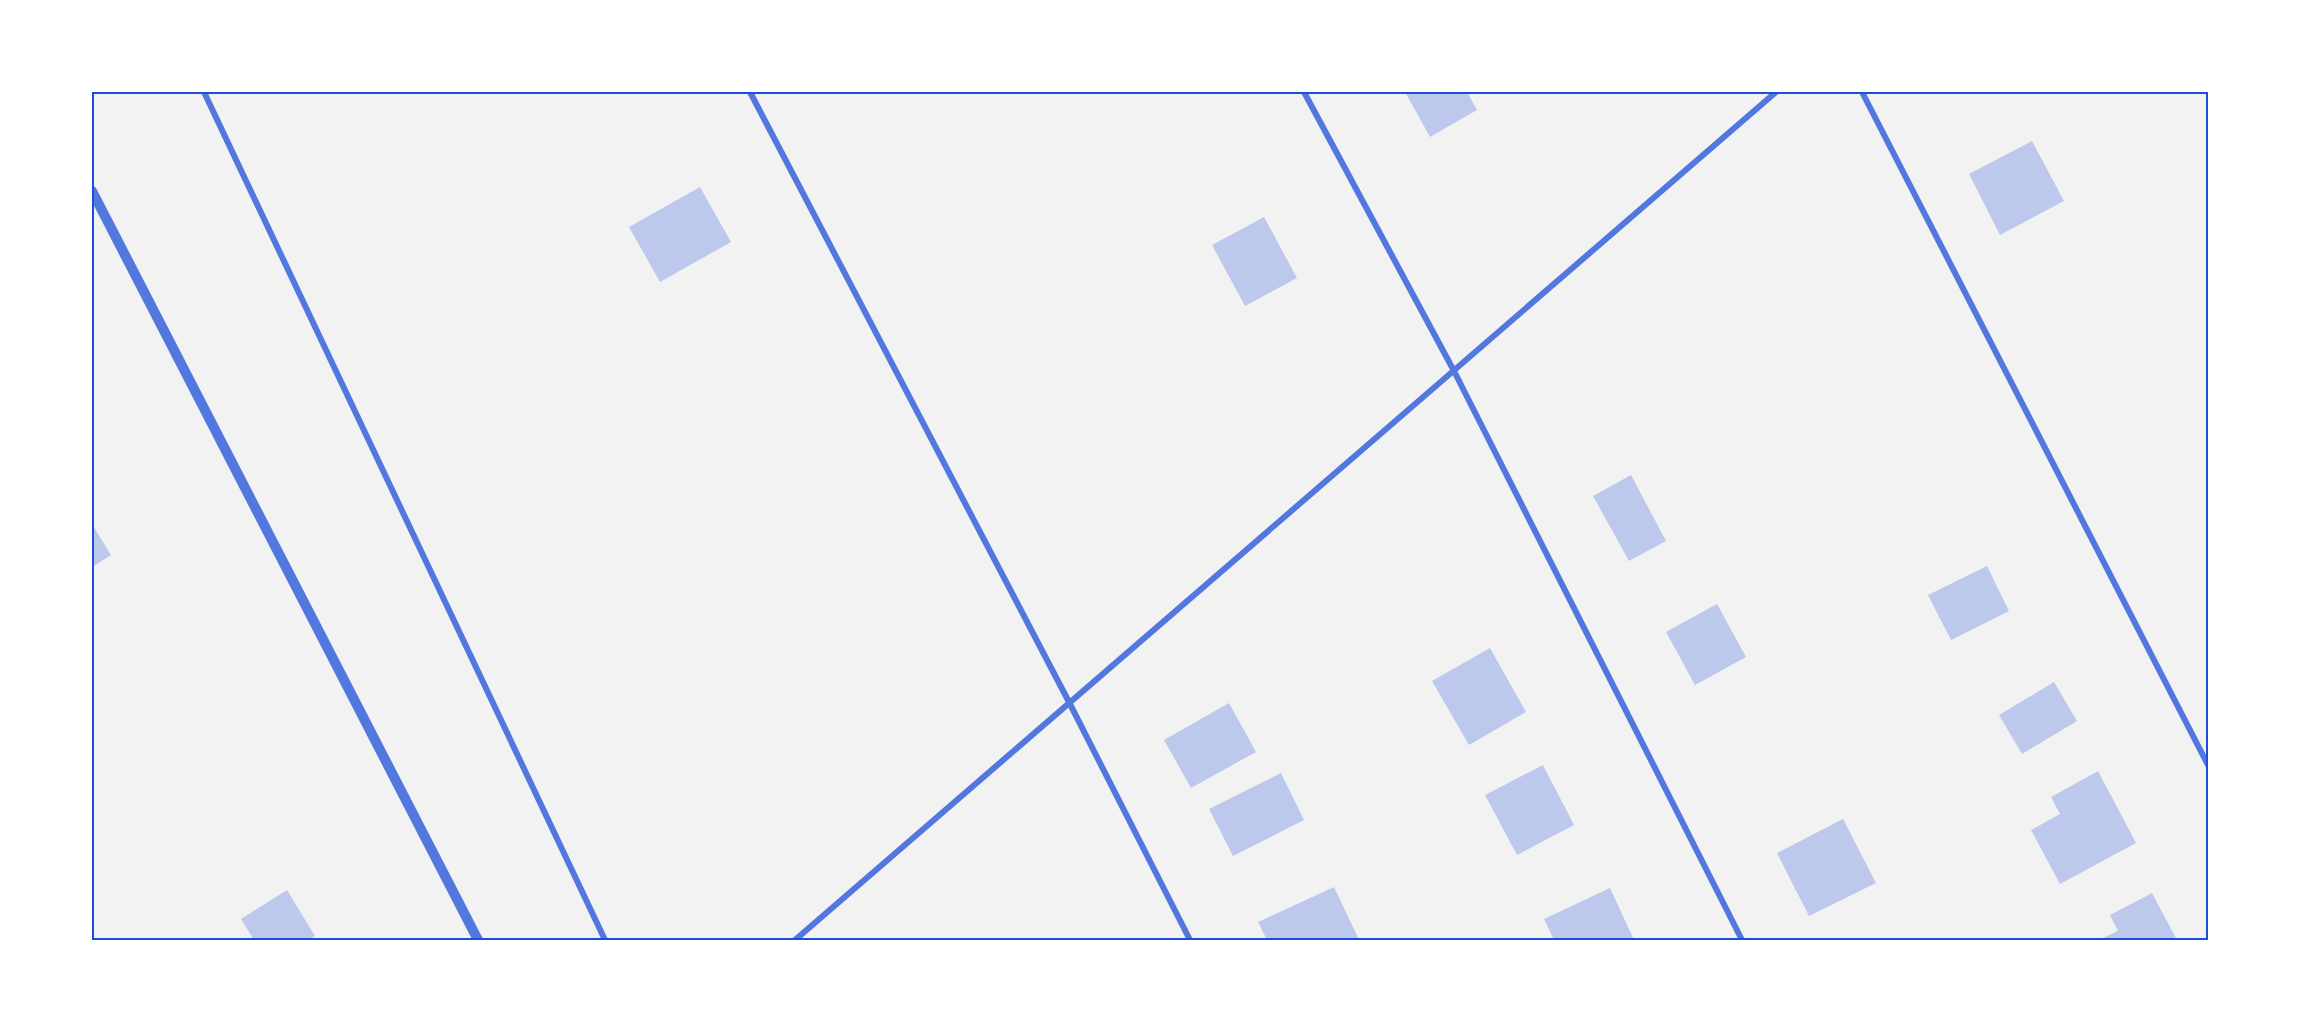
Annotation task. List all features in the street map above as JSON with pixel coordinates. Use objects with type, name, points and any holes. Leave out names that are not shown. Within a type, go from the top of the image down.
[{"type":"street","points":[[204,92],[605,940]]},
{"type":"street","points":[[750,92],[1070,704],[1190,940]]},
{"type":"street","points":[[1304,92],[1454,371],[1742,940]]},
{"type":"street","points":[[795,940],[1776,92]]},
{"type":"street","points":[[1862,92],[2208,765]]},
{"type":"street","points":[[92,191],[478,940]]},
{"type":"building","points":[[1405,92],[1467,92],[1477,110],[1430,137]]},
{"type":"building","points":[[2032,141],[2064,201],[2000,235],[1969,174]]},
{"type":"building","points":[[700,187],[731,242],[660,282],[629,227]]},
{"type":"building","points":[[1264,217],[1297,278],[1245,306],[1212,245]]},
{"type":"building","points":[[1631,475],[1666,541],[1629,561],[1593,496]]},
{"type":"building","points":[[92,524],[111,555],[92,567]]},
{"type":"building","points":[[1987,566],[2009,611],[1951,640],[1928,595]]},
{"type":"building","points":[[1717,604],[1746,657],[1695,685],[1666,632]]},
{"type":"building","points":[[1490,648],[1526,712],[1469,745],[1432,681]]},
{"type":"building","points":[[2054,682],[2077,721],[2022,754],[1999,715]]},
{"type":"building","points":[[1229,703],[1256,752],[1191,788],[1164,740]]},
{"type":"building","points":[[1543,765],[1574,825],[1517,855],[1485,795]]},
{"type":"building","points":[[2098,771],[2136,843],[2060,884],[2031,830],[2060,814],[2051,797]]},
{"type":"building","points":[[1281,773],[1304,820],[1233,856],[1209,809]]},
{"type":"building","points":[[1843,819],[1876,883],[1809,916],[1777,853]]},
{"type":"building","points":[[1334,887],[1359,940],[1267,940],[1258,922]]},
{"type":"building","points":[[1610,888],[1634,940],[1554,940],[1544,919]]},
{"type":"building","points":[[287,890],[315,936],[308,940],[254,940],[241,919]]},
{"type":"building","points":[[2152,893],[2177,940],[2099,940],[2118,931],[2110,915]]}]
